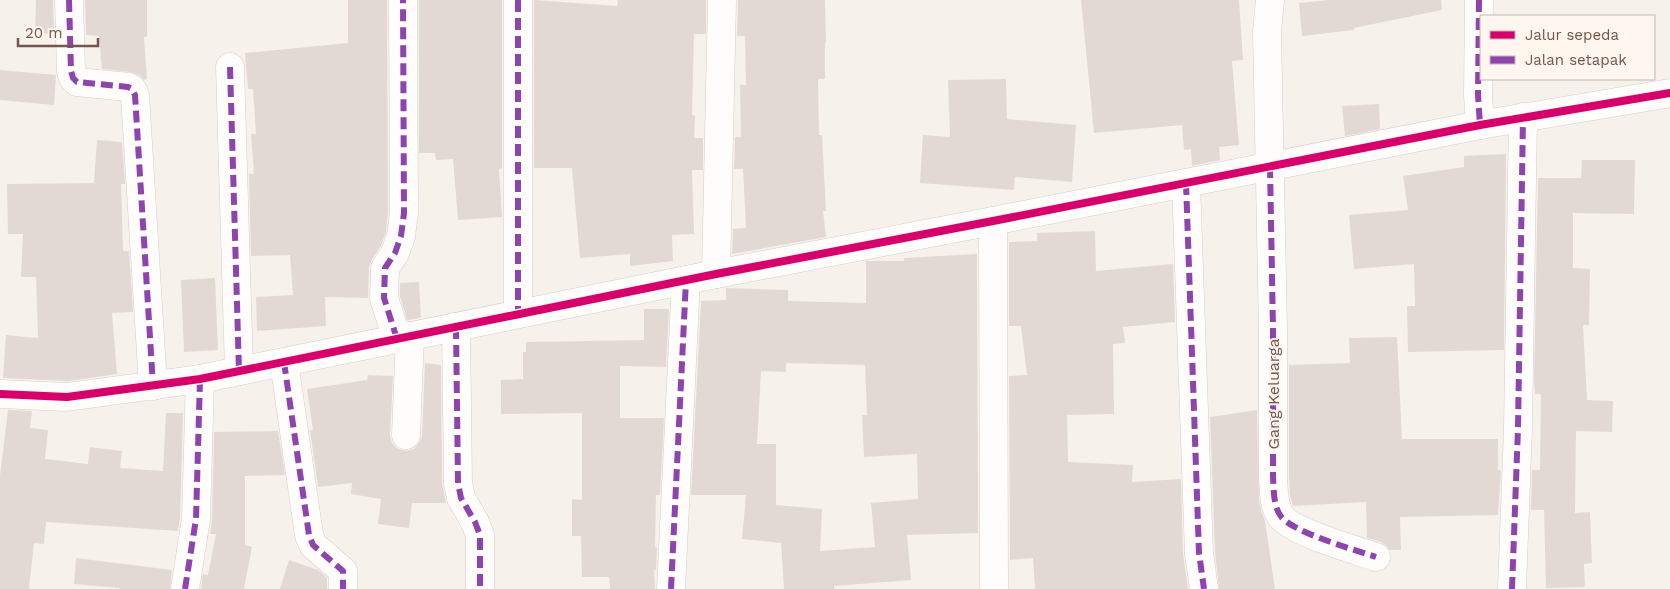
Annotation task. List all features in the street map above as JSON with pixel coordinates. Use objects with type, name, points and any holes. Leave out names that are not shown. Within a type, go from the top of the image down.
[{"type":"street","points":[[69,0],[71,71],[73,78],[77,82],[128,87],[135,95],[153,386]]},
{"type":"street","points":[[403,0],[404,213],[401,236],[395,252],[385,268],[384,298],[403,338],[406,435]]},
{"type":"street","points":[[518,0],[518,313]]},
{"type":"street","points":[[716,274],[722,0]]},
{"type":"street","name":"Gang Keluarga","points":[[1270,0],[1268,32],[1274,500],[1280,516],[1287,523],[1316,536],[1376,557]]},
{"type":"street","points":[[1479,0],[1478,95],[1480,125]]},
{"type":"street","points":[[230,67],[239,371]]},
{"type":"street","points":[[0,394],[68,397],[200,379],[518,313],[1480,125],[1670,93]]},
{"type":"street","points":[[1512,589],[1518,428],[1523,117]]},
{"type":"street","points":[[1186,183],[1199,553],[1204,589]]},
{"type":"street","points":[[993,221],[994,589]]},
{"type":"street","points":[[671,589],[686,280]]},
{"type":"street","points":[[456,327],[458,483],[461,498],[480,535],[480,589]]},
{"type":"street","points":[[284,362],[309,535],[313,545],[343,571],[342,589]]},
{"type":"street","points":[[185,589],[196,519],[200,379]]},
{"type":"building","points":[[36,0],[53,0],[54,34],[35,33]]},
{"type":"building","points":[[85,0],[147,0],[147,37],[144,37],[147,79],[144,80],[139,75],[130,72],[102,69],[99,36],[86,35]]},
{"type":"building","points":[[348,0],[387,0],[388,212],[386,232],[381,246],[369,267],[368,298],[325,297],[326,326],[257,331],[256,297],[293,295],[290,255],[251,256],[249,174],[254,174],[251,134],[256,134],[253,89],[248,89],[245,53],[348,43]]},
{"type":"building","points":[[419,0],[502,0],[502,168],[499,169],[502,217],[458,220],[453,159],[436,160],[435,153],[419,153]]},
{"type":"building","points":[[534,0],[617,6],[618,0],[706,0],[706,34],[694,34],[692,115],[695,116],[694,138],[703,138],[703,170],[692,170],[694,234],[672,235],[673,261],[630,266],[630,254],[580,258],[572,168],[534,168]]},
{"type":"building","points":[[738,0],[825,0],[825,79],[818,79],[819,135],[822,135],[826,211],[823,211],[826,237],[732,254],[733,229],[746,228],[743,169],[734,169],[735,137],[741,137],[740,85],[746,85],[745,36],[737,36]]},
{"type":"building","points":[[1081,0],[1239,0],[1243,60],[1232,61],[1239,145],[1219,147],[1220,160],[1192,166],[1191,149],[1184,150],[1182,125],[1094,133]]},
{"type":"building","points":[[1329,0],[1441,0],[1442,10],[1354,28],[1354,30],[1302,36],[1299,3]]},
{"type":"building","points":[[0,70],[56,75],[54,105],[0,100]]},
{"type":"building","points":[[1006,79],[1007,119],[1076,125],[1072,182],[1015,177],[1014,190],[920,183],[923,135],[950,137],[948,80]]},
{"type":"building","points":[[1379,104],[1380,129],[1345,136],[1342,106]]},
{"type":"building","points":[[97,140],[122,142],[125,184],[121,184],[123,251],[129,251],[133,312],[112,313],[117,374],[69,381],[3,378],[6,335],[38,338],[36,277],[21,277],[23,234],[8,234],[7,184],[94,183]]},
{"type":"building","points":[[1506,154],[1504,350],[1408,352],[1407,306],[1415,306],[1414,264],[1354,269],[1349,215],[1408,210],[1403,176],[1464,167],[1464,156]]},
{"type":"building","points":[[1582,160],[1635,160],[1634,214],[1573,213],[1573,268],[1590,269],[1589,325],[1583,325],[1587,400],[1613,401],[1612,432],[1576,431],[1575,513],[1590,512],[1592,563],[1584,564],[1585,587],[1546,588],[1544,510],[1531,510],[1532,470],[1540,470],[1541,394],[1535,394],[1534,381],[1538,178],[1581,178]]},
{"type":"building","points":[[1095,231],[1096,271],[1173,264],[1175,322],[1123,327],[1125,343],[1113,344],[1114,414],[1067,415],[1068,462],[1133,465],[1132,482],[1181,479],[1183,554],[1188,589],[1035,589],[1033,558],[1010,560],[1009,376],[1027,375],[1021,326],[1009,326],[1009,242],[1037,241],[1037,233]]},
{"type":"building","points":[[977,254],[978,533],[907,535],[911,580],[834,586],[834,589],[784,589],[781,543],[742,539],[746,495],[691,495],[701,301],[726,300],[726,288],[788,290],[788,301],[866,303],[866,261],[904,261],[904,258]],"holes":[[[786,363],[865,365],[867,415],[862,415],[864,457],[917,454],[918,499],[871,503],[875,547],[820,551],[822,509],[776,505],[776,444],[757,444],[761,371],[786,372]]]},
{"type":"building","points":[[215,278],[218,350],[184,352],[181,280]]},
{"type":"building","points":[[419,282],[421,318],[407,320],[400,296],[400,283]]},
{"type":"building","points":[[644,309],[669,309],[666,367],[620,366],[620,418],[664,418],[660,495],[656,495],[655,547],[657,548],[656,570],[654,570],[655,589],[610,589],[609,577],[582,577],[581,536],[572,536],[572,499],[582,500],[582,413],[501,414],[501,380],[523,379],[523,352],[526,352],[526,342],[644,340]]},
{"type":"building","points":[[1397,337],[1402,439],[1498,439],[1498,470],[1501,470],[1498,515],[1400,517],[1401,550],[1389,550],[1381,542],[1367,538],[1366,502],[1293,506],[1289,477],[1289,365],[1350,363],[1349,338]]},
{"type":"building","points":[[425,363],[441,365],[442,483],[446,503],[412,503],[409,528],[378,524],[381,499],[351,494],[352,483],[318,487],[310,430],[313,430],[307,389],[367,380],[368,375],[393,376],[390,435],[392,443],[397,448],[406,451],[414,449],[422,436]]},
{"type":"building","points":[[8,410],[32,411],[30,428],[48,430],[45,459],[88,464],[90,447],[122,451],[120,468],[163,471],[166,413],[183,413],[178,531],[46,522],[44,544],[34,543],[29,589],[0,589],[0,475]]},
{"type":"building","points":[[1257,410],[1259,498],[1265,521],[1275,589],[1219,589],[1215,552],[1210,417]]},
{"type":"building","points":[[278,431],[285,475],[245,476],[245,545],[252,547],[244,589],[201,589],[203,574],[208,575],[216,534],[210,534],[214,432]]},
{"type":"building","points":[[76,558],[172,570],[170,589],[119,589],[74,584]]},
{"type":"building","points":[[289,560],[318,570],[327,578],[327,589],[280,589]]},
{"type":"marked path","points":[[69,0],[71,71],[73,78],[77,82],[128,87],[132,89],[135,95],[153,386]]},
{"type":"marked path","points":[[397,339],[384,298],[385,268],[395,253],[401,236],[404,213],[403,0]]},
{"type":"marked path","points":[[518,0],[518,313]]},
{"type":"marked path","points":[[1479,0],[1478,95],[1480,125]]},
{"type":"marked path","points":[[230,67],[239,371]]},
{"type":"marked path","points":[[1512,589],[1518,428],[1523,117]]},
{"type":"marked path","points":[[1270,166],[1273,477],[1276,506],[1280,515],[1296,528],[1324,540],[1376,557]]},
{"type":"marked path","points":[[1186,183],[1199,553],[1204,589]]},
{"type":"marked path","points":[[671,589],[686,280]]},
{"type":"marked path","points":[[456,327],[458,483],[461,498],[480,535],[480,589]]},
{"type":"marked path","points":[[284,362],[309,535],[313,545],[343,571],[343,589]]},
{"type":"marked path","points":[[185,589],[196,519],[200,379]]},
{"type":"cycle path","points":[[0,394],[67,397],[200,379],[716,274],[1480,125],[1670,93]]}]
